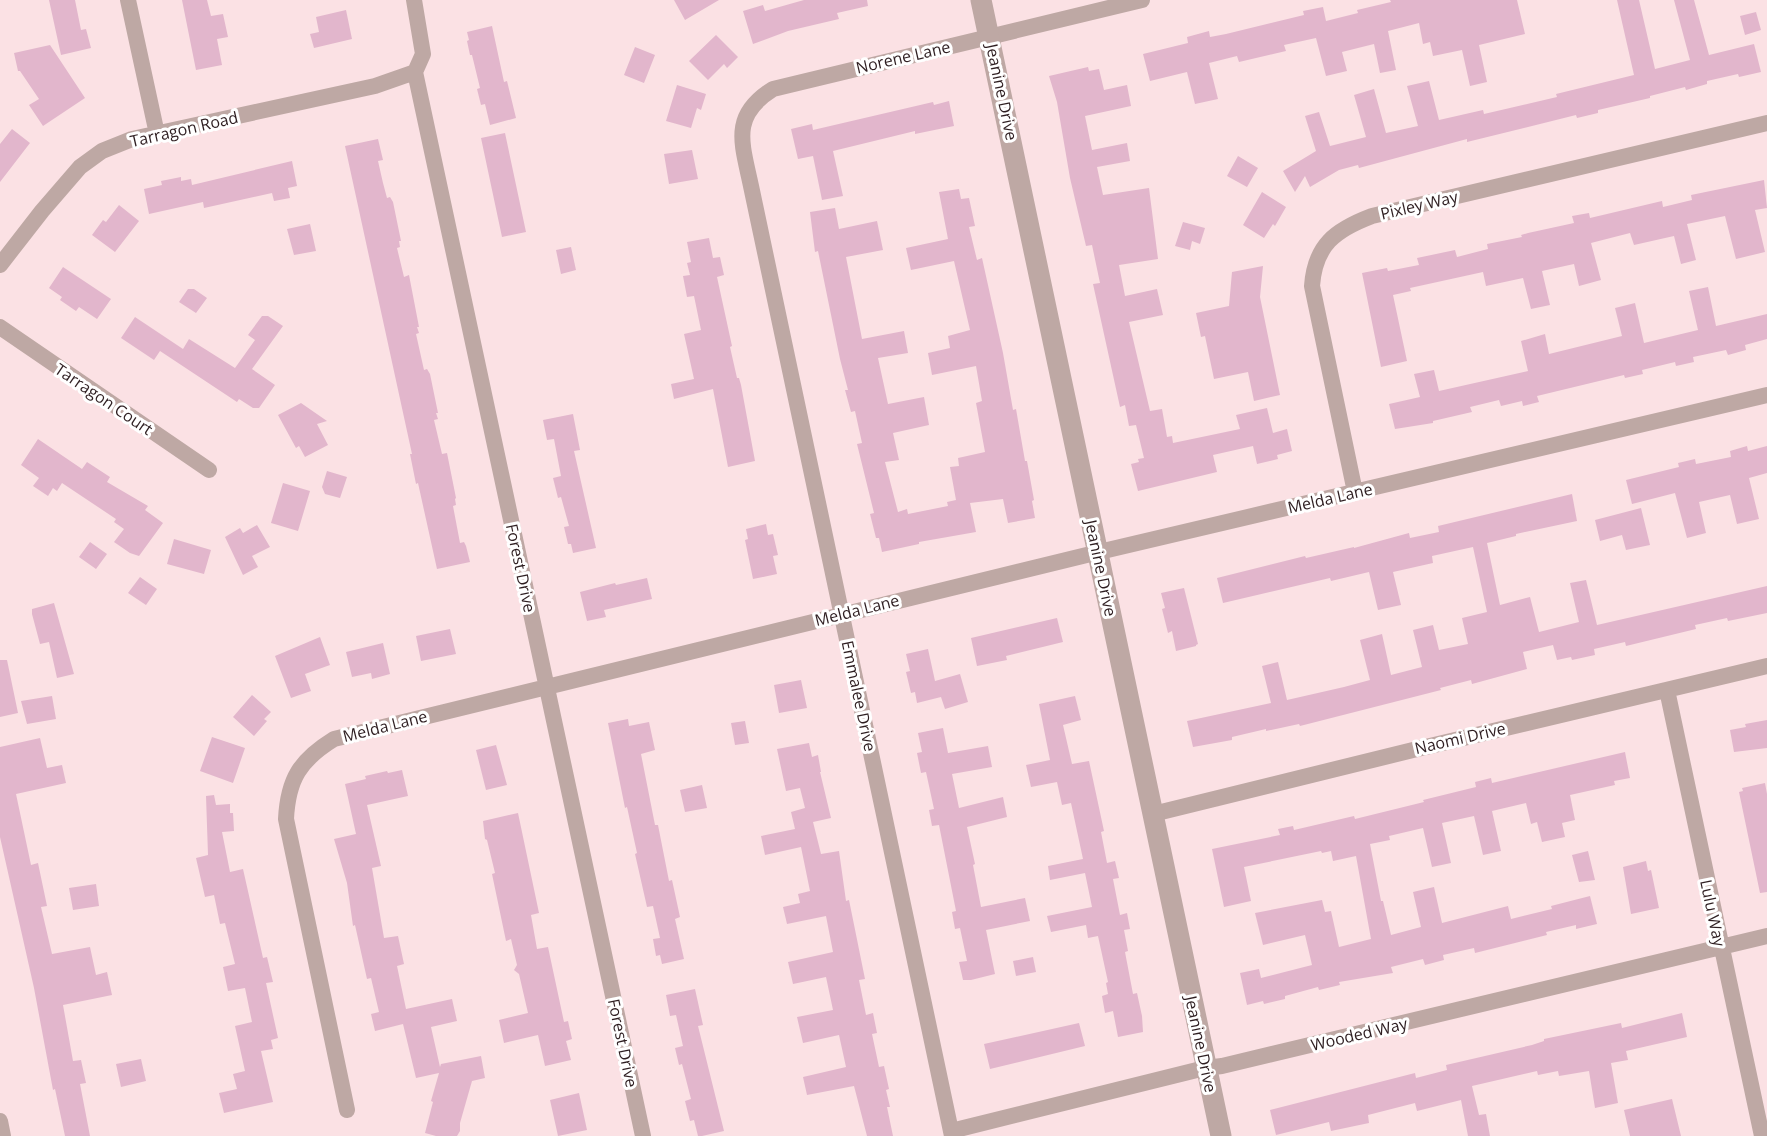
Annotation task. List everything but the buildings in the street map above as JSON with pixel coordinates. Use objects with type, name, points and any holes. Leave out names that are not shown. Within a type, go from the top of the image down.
[{"type":"street","points":[[128,0],[157,134]]},
{"type":"street","name":"Forest Drive","points":[[414,0],[423,54],[415,72],[643,1136]]},
{"type":"street","name":"Jeanine Drive","points":[[981,0],[1221,1136]]},
{"type":"street","name":"Norene Lane","points":[[751,186],[743,148],[742,126],[752,105],[773,89],[1142,0]]},
{"type":"street","name":"Tarragon Road","points":[[0,265],[80,167],[102,151],[132,139],[375,86],[415,72]]},
{"type":"street","name":"Pixley Way","points":[[1355,492],[1312,286],[1313,269],[1317,257],[1341,231],[1372,216],[1767,123]]},
{"type":"street","name":"Emmalee Drive","points":[[751,186],[951,1133]]},
{"type":"street","name":"Tarragon Court","points":[[0,327],[209,470]]},
{"type":"street","name":"Melda Lane","points":[[347,1110],[286,819],[287,799],[293,780],[316,750],[334,739],[1099,552],[1767,394]]},
{"type":"street","name":"Naomi Drive","points":[[1154,814],[1767,666]]},
{"type":"street","name":"Lulu Way","points":[[1667,690],[1762,1136]]},
{"type":"street","name":"Wooded Way","points":[[951,1133],[1205,1068],[1222,1066],[1767,936]]},
{"type":"street","points":[[0,1121],[3,1136]]}]
